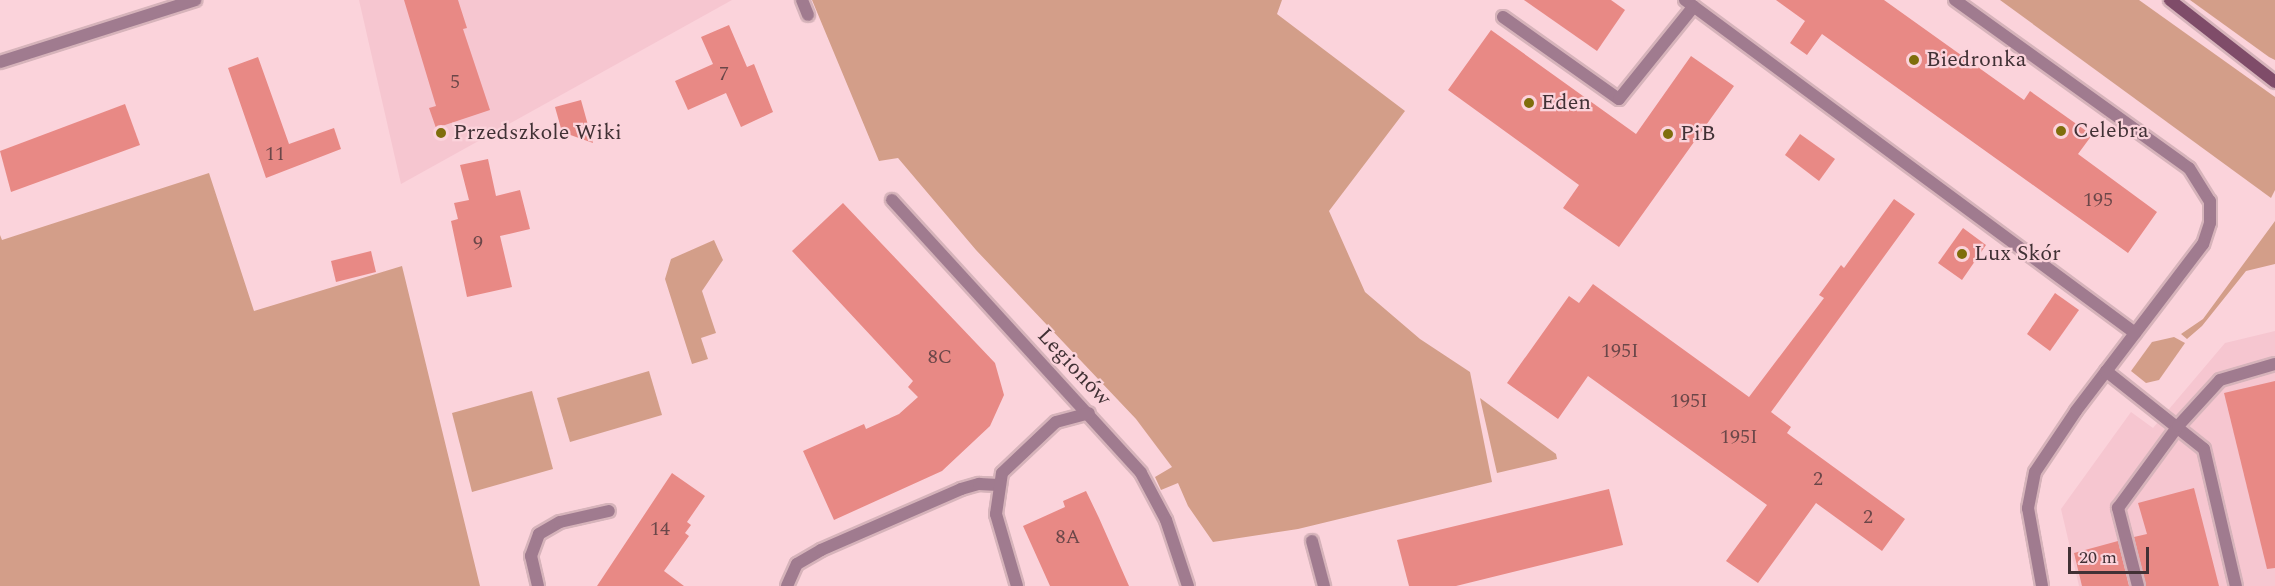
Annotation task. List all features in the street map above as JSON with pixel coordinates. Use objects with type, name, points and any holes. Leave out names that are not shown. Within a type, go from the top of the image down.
[{"type":"main road","points":[[2170,0],[2275,82]]},
{"type":"main road","points":[[2241,54],[2275,73]]},
{"type":"street","points":[[0,62],[195,0]]},
{"type":"street","points":[[802,0],[808,15]]},
{"type":"street","points":[[1955,0],[2189,168],[2206,192],[2211,213],[2203,244],[2106,371],[2035,472],[2028,508],[2042,586]]},
{"type":"street","points":[[1503,17],[1619,99],[1690,3],[2135,333]]},
{"type":"street","name":"Legionów","points":[[892,200],[1089,412],[1141,473],[1166,520],[1188,586]]},
{"type":"street","points":[[2138,586],[2118,508],[2178,426],[2220,380],[2275,364]]},
{"type":"street","points":[[2106,371],[2178,426],[2204,449],[2236,586]]},
{"type":"street","points":[[1017,586],[996,514],[999,485],[1008,465],[1056,422],[1089,412]]},
{"type":"street","points":[[787,586],[798,564],[821,550],[961,489],[979,484],[999,485]]},
{"type":"street","points":[[538,586],[531,556],[538,534],[560,522],[609,511]]},
{"type":"street","points":[[1312,541],[1324,586]]},
{"type":"shaded area","name":"Przedszkole Wiki","points":[[359,0],[732,0],[401,184]]},
{"type":"shaded area","points":[[812,0],[1282,0],[1277,14],[1405,111],[1329,211],[1365,292],[1420,339],[1470,372],[1492,482],[1298,529],[1213,542],[1188,506],[1178,483],[1161,490],[1155,477],[1172,467],[1136,419],[976,250],[898,158],[879,161]]},
{"type":"shaded area","points":[[2000,0],[2139,0],[2275,97],[2275,190],[2271,198]]},
{"type":"shaded area","points":[[2190,0],[2275,0],[2275,60],[2269,57]]},
{"type":"shaded area","points":[[209,173],[254,311],[402,266],[480,586],[0,586],[0,235],[2,240]]},
{"type":"shaded area","points":[[2275,221],[2275,264],[2246,271],[2202,326],[2187,339],[2181,334],[2203,319]]},
{"type":"shaded area","points":[[714,240],[723,260],[702,291],[716,333],[701,338],[708,359],[692,364],[665,279],[671,259]]},
{"type":"shaded area","points":[[2275,331],[2275,586],[2079,586],[2061,509],[2131,412],[2153,428],[2225,343]]},
{"type":"shaded area","points":[[2174,337],[2185,343],[2159,380],[2146,383],[2131,371],[2152,342]]},
{"type":"shaded area","points":[[649,371],[662,415],[570,442],[557,398]]},
{"type":"shaded area","points":[[532,391],[553,469],[472,492],[452,413]]},
{"type":"shaded area","points":[[1480,398],[1556,454],[1557,459],[1497,473]]},
{"type":"building","points":[[404,0],[458,0],[467,28],[463,29],[490,110],[436,128],[429,108],[436,106]]},
{"type":"building","points":[[1524,0],[1611,0],[1625,10],[1597,51]]},
{"type":"building","points":[[1776,0],[1884,0],[2024,100],[2030,91],[2092,135],[2078,154],[2157,212],[2128,253],[1822,34],[1807,55],[1790,43],[1805,21]]},
{"type":"building","points":[[729,25],[747,67],[754,64],[773,112],[741,127],[726,93],[688,110],[675,81],[713,64],[701,37]]},
{"type":"building","points":[[1491,30],[1636,134],[1691,56],[1734,86],[1619,247],[1563,208],[1579,185],[1448,90]]},
{"type":"building","points":[[258,57],[289,144],[334,128],[341,149],[266,178],[228,68]]},
{"type":"building","points":[[581,100],[593,143],[562,132],[555,107]]},
{"type":"building","points":[[125,104],[140,145],[11,192],[0,151]]},
{"type":"building","points":[[1800,134],[1835,159],[1819,181],[1785,155]]},
{"type":"building","points":[[488,159],[496,196],[520,190],[530,229],[500,236],[512,287],[467,297],[451,221],[458,219],[454,203],[469,200],[460,165]]},
{"type":"building","points":[[1894,199],[1915,214],[1771,412],[1791,427],[1787,433],[1905,519],[1882,551],[1816,503],[1758,583],[1726,561],[1767,505],[1588,376],[1558,419],[1507,383],[1569,296],[1579,303],[1593,284],[1749,397],[1824,298],[1819,295],[1841,265],[1844,268]]},
{"type":"building","points":[[843,203],[995,363],[1004,395],[990,426],[942,471],[834,520],[803,451],[864,424],[866,429],[899,414],[918,397],[908,387],[913,381],[792,251]]},
{"type":"building","name":"Lux Skór","points":[[1963,228],[1986,245],[1962,280],[1938,263]]},
{"type":"building","points":[[371,251],[376,272],[336,282],[331,261]]},
{"type":"building","points":[[2055,293],[2079,310],[2050,351],[2027,334]]},
{"type":"building","points":[[2275,381],[2275,568],[2267,569],[2224,393]]},
{"type":"building","points":[[672,473],[705,496],[687,522],[691,525],[685,533],[689,536],[664,571],[684,586],[597,586]]},
{"type":"building","points":[[2194,488],[2219,586],[2146,586],[2134,537],[2147,534],[2138,503]]},
{"type":"building","points":[[1609,489],[1623,545],[1456,586],[1409,586],[1397,540]]},
{"type":"building","points":[[1086,491],[1129,586],[1050,586],[1023,526],[1065,507],[1063,501]]},
{"type":"building","points":[[2118,541],[2129,586],[2082,586],[2074,553]]},
{"type":"place","name":"Biedronka","points":[[1914,60]]},
{"type":"place","name":"Eden","points":[[1529,103]]},
{"type":"place","name":"Celebra","points":[[2061,131]]},
{"type":"place","name":"Przedszkole Wiki","points":[[441,133]]},
{"type":"place","name":"PiB","points":[[1668,134]]},
{"type":"place","name":"Lux Skór","points":[[1962,254]]}]
